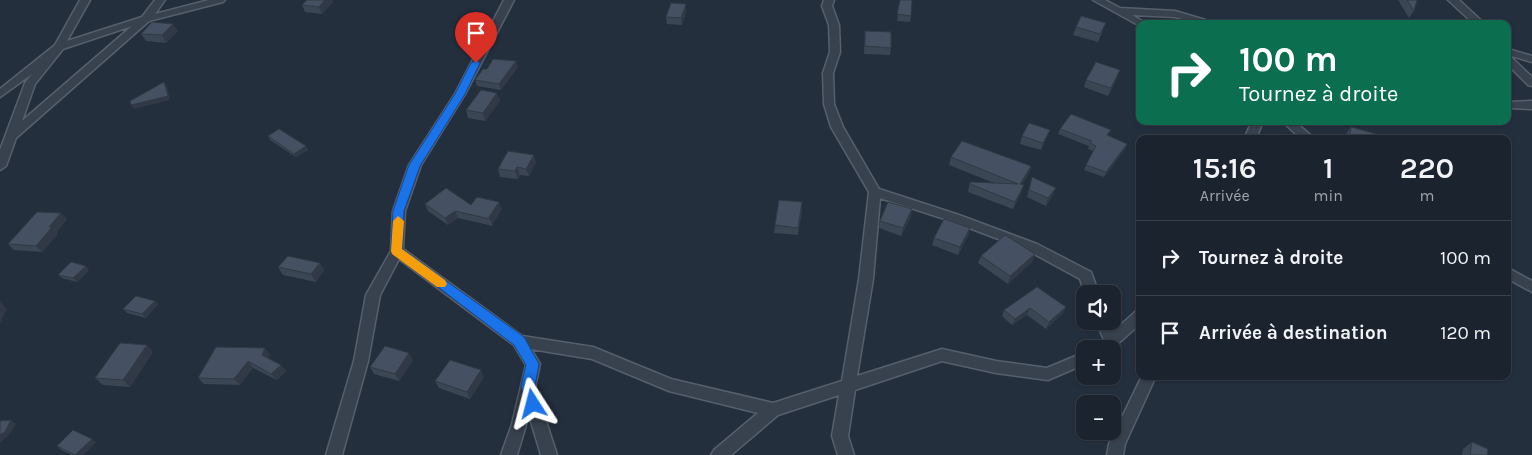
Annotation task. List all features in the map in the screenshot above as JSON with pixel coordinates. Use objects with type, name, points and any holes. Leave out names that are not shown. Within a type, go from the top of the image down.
[{"type":"street","points":[[0,166],[30,84],[59,47],[85,0]]},
{"type":"street","points":[[13,134],[146,19],[160,0]]},
{"type":"street","points":[[0,94],[59,47],[146,19],[220,0]]},
{"type":"street","points":[[334,455],[361,362],[373,295],[396,251],[399,211],[415,165],[460,94],[509,0]]},
{"type":"street","points":[[829,0],[827,6],[834,25],[835,52],[828,73],[829,104],[836,127],[874,192],[866,279],[840,436],[846,455]]},
{"type":"street","points":[[1098,0],[1136,20]]},
{"type":"street","points":[[1453,0],[1476,20]]},
{"type":"street","points":[[1120,11],[1175,14],[1198,20]]},
{"type":"street","points":[[1511,53],[1532,59]]},
{"type":"street","points":[[1511,63],[1532,83]]},
{"type":"street","points":[[1511,106],[1532,105]]},
{"type":"street","points":[[1292,125],[1304,135]]},
{"type":"street","points":[[874,192],[955,218],[1032,247],[1086,276],[1089,285]]},
{"type":"street","points":[[396,251],[519,341],[533,364],[520,424],[509,455]]},
{"type":"street","points":[[1511,275],[1532,287]]},
{"type":"street","points":[[1113,340],[1136,320]]},
{"type":"street","points":[[519,341],[593,352],[669,385],[773,410]]},
{"type":"street","points":[[719,455],[773,410],[942,355],[996,367],[1048,374],[1076,362]]},
{"type":"street","points":[[1115,455],[1117,444],[1148,380]]},
{"type":"street","points":[[528,386],[549,455]]},
{"type":"building","points":[[307,0],[325,0],[319,7],[302,5]]},
{"type":"building","points":[[900,0],[912,0],[911,16],[897,14]]},
{"type":"building","points":[[1407,0],[1417,0],[1414,11]]},
{"type":"building","points":[[671,3],[686,4],[681,18],[666,17]]},
{"type":"building","points":[[1081,16],[1106,23],[1100,34],[1076,27]]},
{"type":"building","points":[[152,22],[173,24],[162,35],[141,34]]},
{"type":"building","points":[[865,31],[891,32],[891,48],[865,46]]},
{"type":"building","points":[[493,59],[516,61],[499,84],[475,80],[483,69],[487,69]]},
{"type":"building","points":[[1096,62],[1120,70],[1111,88],[1086,80]]},
{"type":"building","points":[[164,82],[168,96],[131,105],[130,101]]},
{"type":"building","points":[[481,90],[497,93],[483,113],[466,110]]},
{"type":"building","points":[[1071,114],[1111,130],[1107,135],[1127,144],[1106,172],[1086,165],[1096,146],[1090,143],[1092,141],[1060,129]]},
{"type":"building","points":[[1029,123],[1050,130],[1043,143],[1022,136]]},
{"type":"building","points":[[1351,127],[1380,135],[1350,135]]},
{"type":"building","points":[[279,129],[306,146],[294,154],[268,136]]},
{"type":"building","points":[[962,141],[1031,166],[1020,184],[1024,185],[1015,202],[970,184],[970,182],[1018,184],[951,157]]},
{"type":"building","points":[[508,151],[534,155],[526,169],[517,167],[515,171],[498,169]]},
{"type":"building","points":[[1032,177],[1056,188],[1048,198],[1029,190]]},
{"type":"building","points":[[446,188],[471,205],[477,197],[499,202],[489,217],[490,219],[455,211],[445,218],[425,204]]},
{"type":"building","points":[[779,200],[802,202],[798,228],[775,225]]},
{"type":"building","points":[[888,202],[912,209],[903,228],[880,221]]},
{"type":"building","points":[[37,212],[61,213],[36,246],[8,244]]},
{"type":"building","points":[[944,219],[970,228],[960,247],[934,238]]},
{"type":"building","points":[[1005,235],[1035,254],[1010,276],[981,256]]},
{"type":"building","points":[[288,256],[320,263],[311,274],[278,267]]},
{"type":"building","points":[[71,262],[86,266],[73,278],[58,275]]},
{"type":"building","points":[[1037,287],[1066,307],[1049,322],[1030,308],[1015,319],[1004,310]]},
{"type":"building","points":[[136,296],[155,301],[142,314],[123,309]]},
{"type":"building","points":[[120,343],[147,345],[123,380],[95,378]]},
{"type":"building","points":[[385,346],[409,353],[395,374],[370,367]]},
{"type":"building","points":[[216,347],[265,348],[262,355],[281,365],[271,374],[248,361],[234,379],[198,378]]},
{"type":"building","points":[[450,360],[481,370],[467,392],[435,381]]},
{"type":"building","points":[[11,420],[5,432],[0,435],[0,421]]},
{"type":"building","points":[[73,430],[92,439],[75,455],[57,446]]},
{"type":"building","points":[[1472,442],[1488,449],[1487,455],[1470,455]]},
{"type":"slow traffic","points":[[398,221],[396,251],[441,284]]},
{"type":"route","points":[[476,63],[460,94],[415,165],[399,211],[396,251],[519,341],[533,364],[528,386],[533,404]]}]
